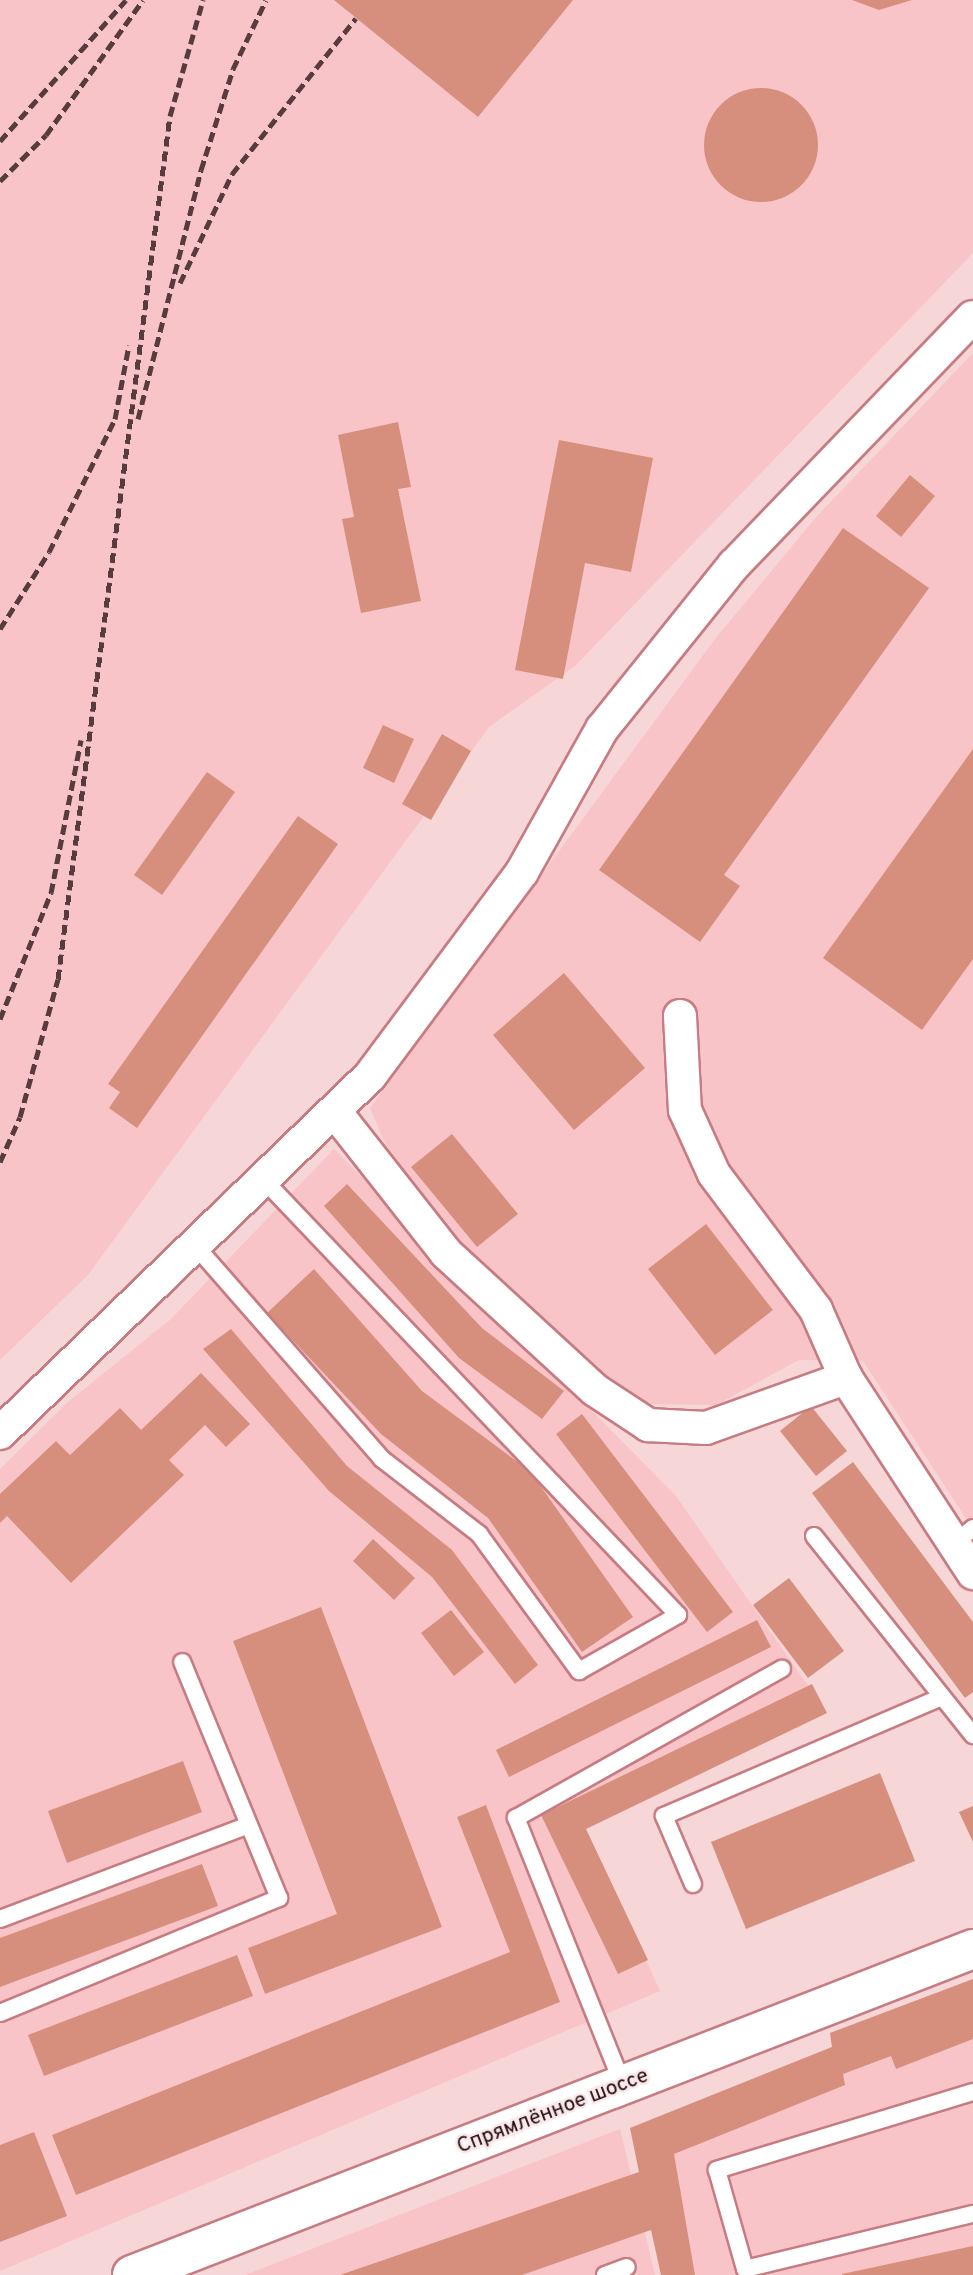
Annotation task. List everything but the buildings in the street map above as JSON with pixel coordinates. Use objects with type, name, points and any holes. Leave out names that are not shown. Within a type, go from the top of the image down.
[{"type":"main road","name":"Спрямлённое шоссе","points":[[132,2275],[179,2267],[623,2085],[973,1949]]},
{"type":"street","points":[[0,1433],[193,1243],[336,1113],[522,872],[611,718],[734,565],[973,317]]},
{"type":"street","points":[[680,1016],[685,1110],[714,1174],[816,1310],[846,1378],[963,1536],[973,1573]]},
{"type":"street","points":[[336,1113],[446,1253],[595,1390],[648,1425],[706,1428],[846,1378]]},
{"type":"lane","points":[[193,1243],[382,1459],[478,1534],[579,1671],[678,1615],[263,1179]]},
{"type":"lane","points":[[814,1536],[973,1735]]},
{"type":"lane","points":[[0,2013],[279,1898],[182,1662]]},
{"type":"lane","points":[[623,2085],[516,1818],[782,1669]]},
{"type":"lane","points":[[693,1884],[664,1816],[942,1696]]},
{"type":"lane","points":[[0,1919],[249,1825]]},
{"type":"lane","points":[[973,2092],[718,2170],[745,2269],[973,2214]]},
{"type":"lane","points":[[605,2275],[627,2267]]},
{"type":"shaded area","points":[[0,0],[973,0],[973,253],[575,666],[489,727],[88,1275],[0,1360]]},
{"type":"shaded area","points":[[973,353],[973,1529],[863,1361],[799,1360],[716,1405],[650,1404],[599,1371],[459,1240],[390,1155],[370,1108],[715,639],[817,516]]},
{"type":"shaded area","points":[[334,1149],[676,1496],[827,1713],[586,1829],[660,1991],[0,2271],[0,1469],[68,1402],[171,1319]]},
{"type":"shaded area","points":[[973,1979],[973,2275],[661,2275],[630,2128],[832,2047],[830,2033]]},
{"type":"shaded area","points":[[620,2129],[655,2275],[245,2275]]},
{"type":"railway","points":[[0,141],[126,0]]},
{"type":"railway","points":[[0,181],[46,135],[143,0]]},
{"type":"railway","points":[[0,1162],[20,1117],[58,979],[170,116],[203,0]]},
{"type":"railway","points":[[138,419],[201,170],[233,69],[266,0]]},
{"type":"railway","points":[[180,283],[232,174],[356,18]]},
{"type":"railway","points":[[0,629],[49,552],[115,419],[129,345]]},
{"type":"railway","points":[[0,1019],[51,893],[81,740]]}]
